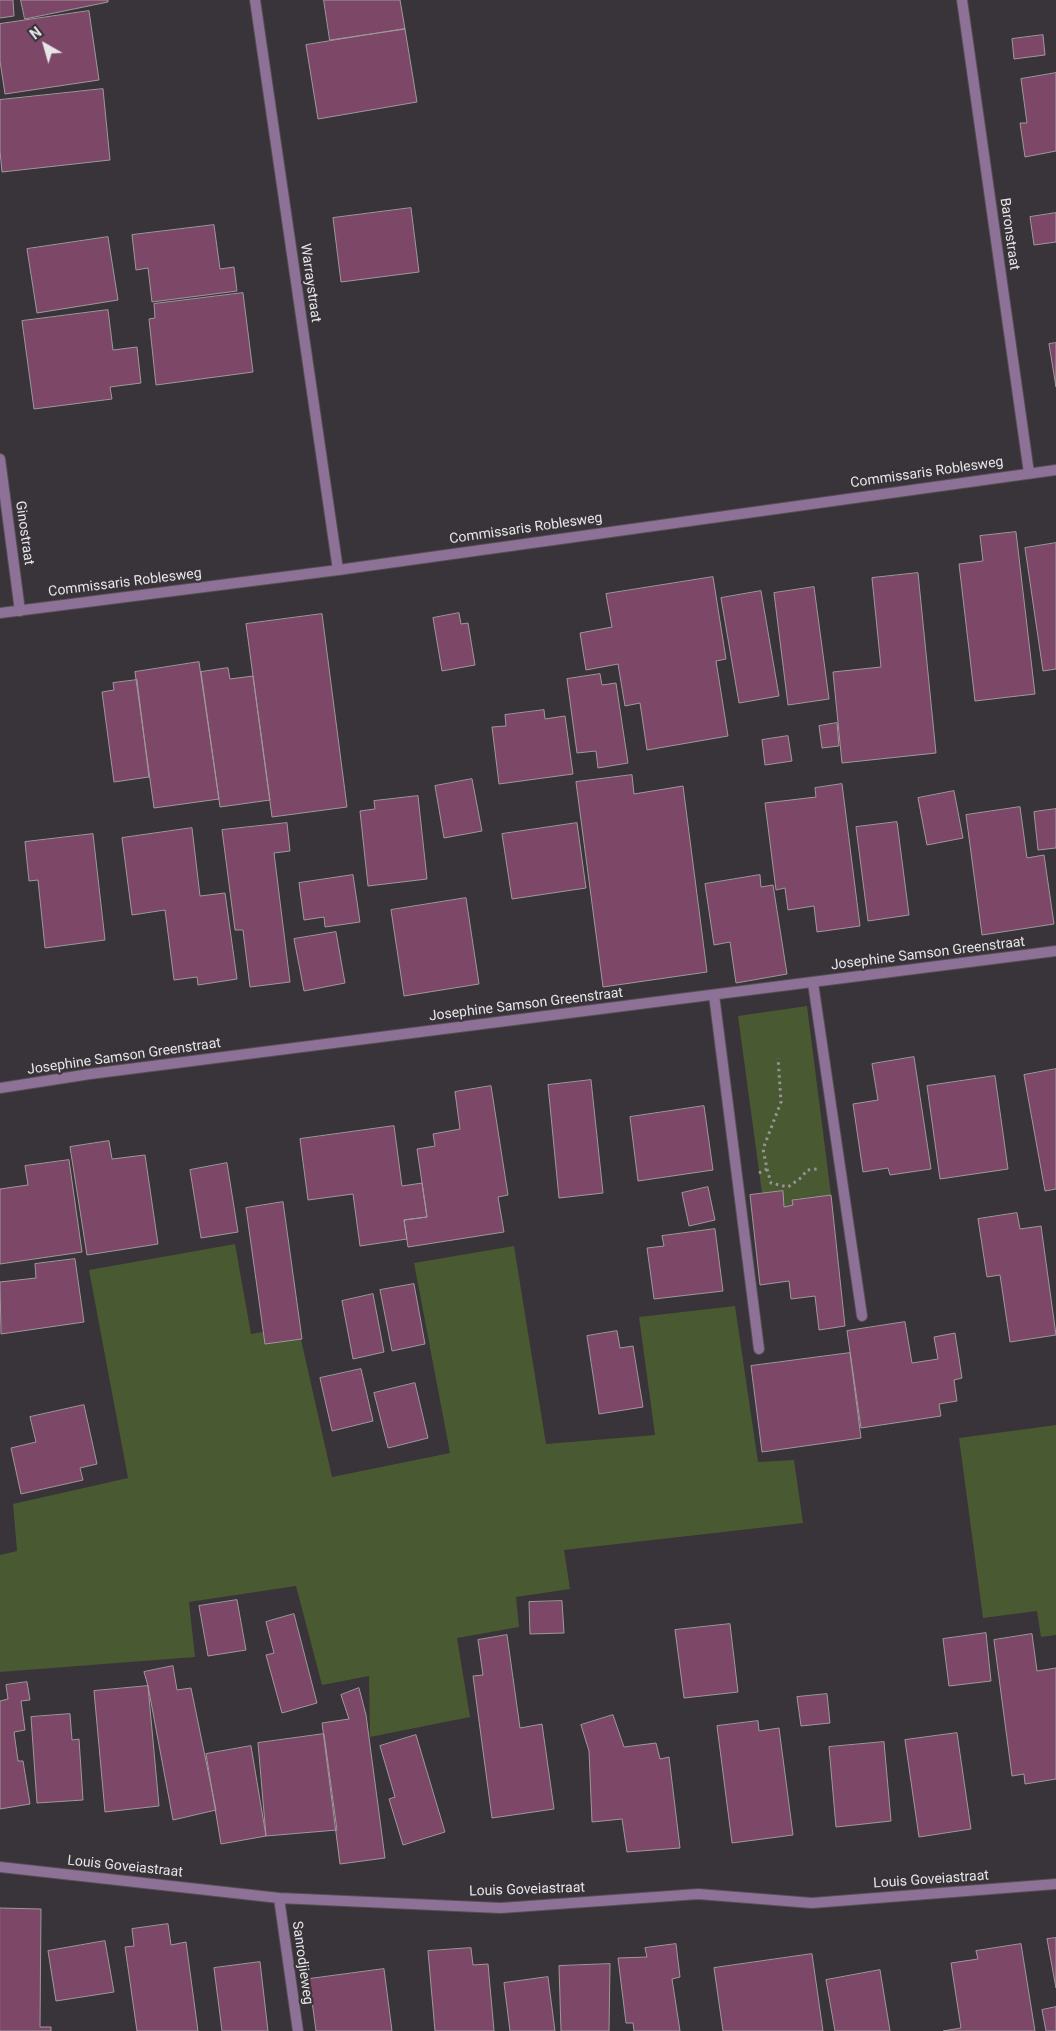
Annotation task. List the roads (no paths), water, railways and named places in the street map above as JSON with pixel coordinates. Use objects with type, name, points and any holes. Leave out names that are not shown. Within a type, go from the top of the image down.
[{"type":"street","name":"Warraystraat","points":[[255,0],[338,570]]},
{"type":"street","name":"Baronstraat","points":[[962,0],[1029,473]]},
{"type":"street","name":"Ginostraat","points":[[0,459],[20,611]]},
{"type":"street","name":"Commissaris Roblesweg","points":[[0,614],[338,570],[1056,470]]},
{"type":"street","name":"Josephine Samson Greenstraat","points":[[0,1088],[90,1074],[1056,951]]},
{"type":"street","points":[[813,983],[862,1316]]},
{"type":"street","points":[[714,995],[759,1349]]},
{"type":"street","name":"Louis Goveiastraat","points":[[0,1867],[280,1898],[501,1908],[698,1894],[812,1902],[1056,1884]]},
{"type":"street","name":"Sanrodjieweg","points":[[280,1898],[298,2031]]}]
